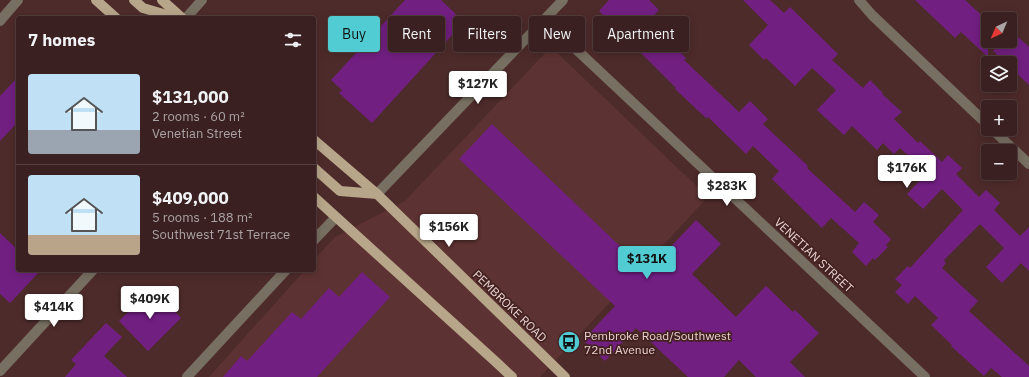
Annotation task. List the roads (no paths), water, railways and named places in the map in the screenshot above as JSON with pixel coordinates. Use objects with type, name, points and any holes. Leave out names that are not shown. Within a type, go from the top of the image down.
[{"type":"main road","points":[[96,0],[114,16]]},
{"type":"main road","points":[[134,0],[143,8],[170,16]]},
{"type":"main road","points":[[162,0],[180,16]]},
{"type":"main road","name":"PEMBROKE ROAD","points":[[316,142],[377,194],[565,377]]},
{"type":"main road","points":[[316,170],[340,191],[377,194]]},
{"type":"main road","points":[[316,199],[507,376]]},
{"type":"street","points":[[0,21],[18,0]]},
{"type":"street","points":[[188,16],[202,0]]},
{"type":"street","points":[[549,16],[563,0]]},
{"type":"street","points":[[859,0],[872,15],[981,118]]},
{"type":"street","points":[[377,194],[529,37]]},
{"type":"street","name":"VENETIAN STREET","points":[[579,52],[925,377]]},
{"type":"street","points":[[999,136],[1029,164]]},
{"type":"street","points":[[316,238],[336,217]]},
{"type":"street","points":[[0,371],[91,272]]},
{"type":"street","points":[[187,377],[284,272]]},
{"type":"place","name":"Pembroke Road/Southwest 72nd Avenue","points":[[569,342]]}]
